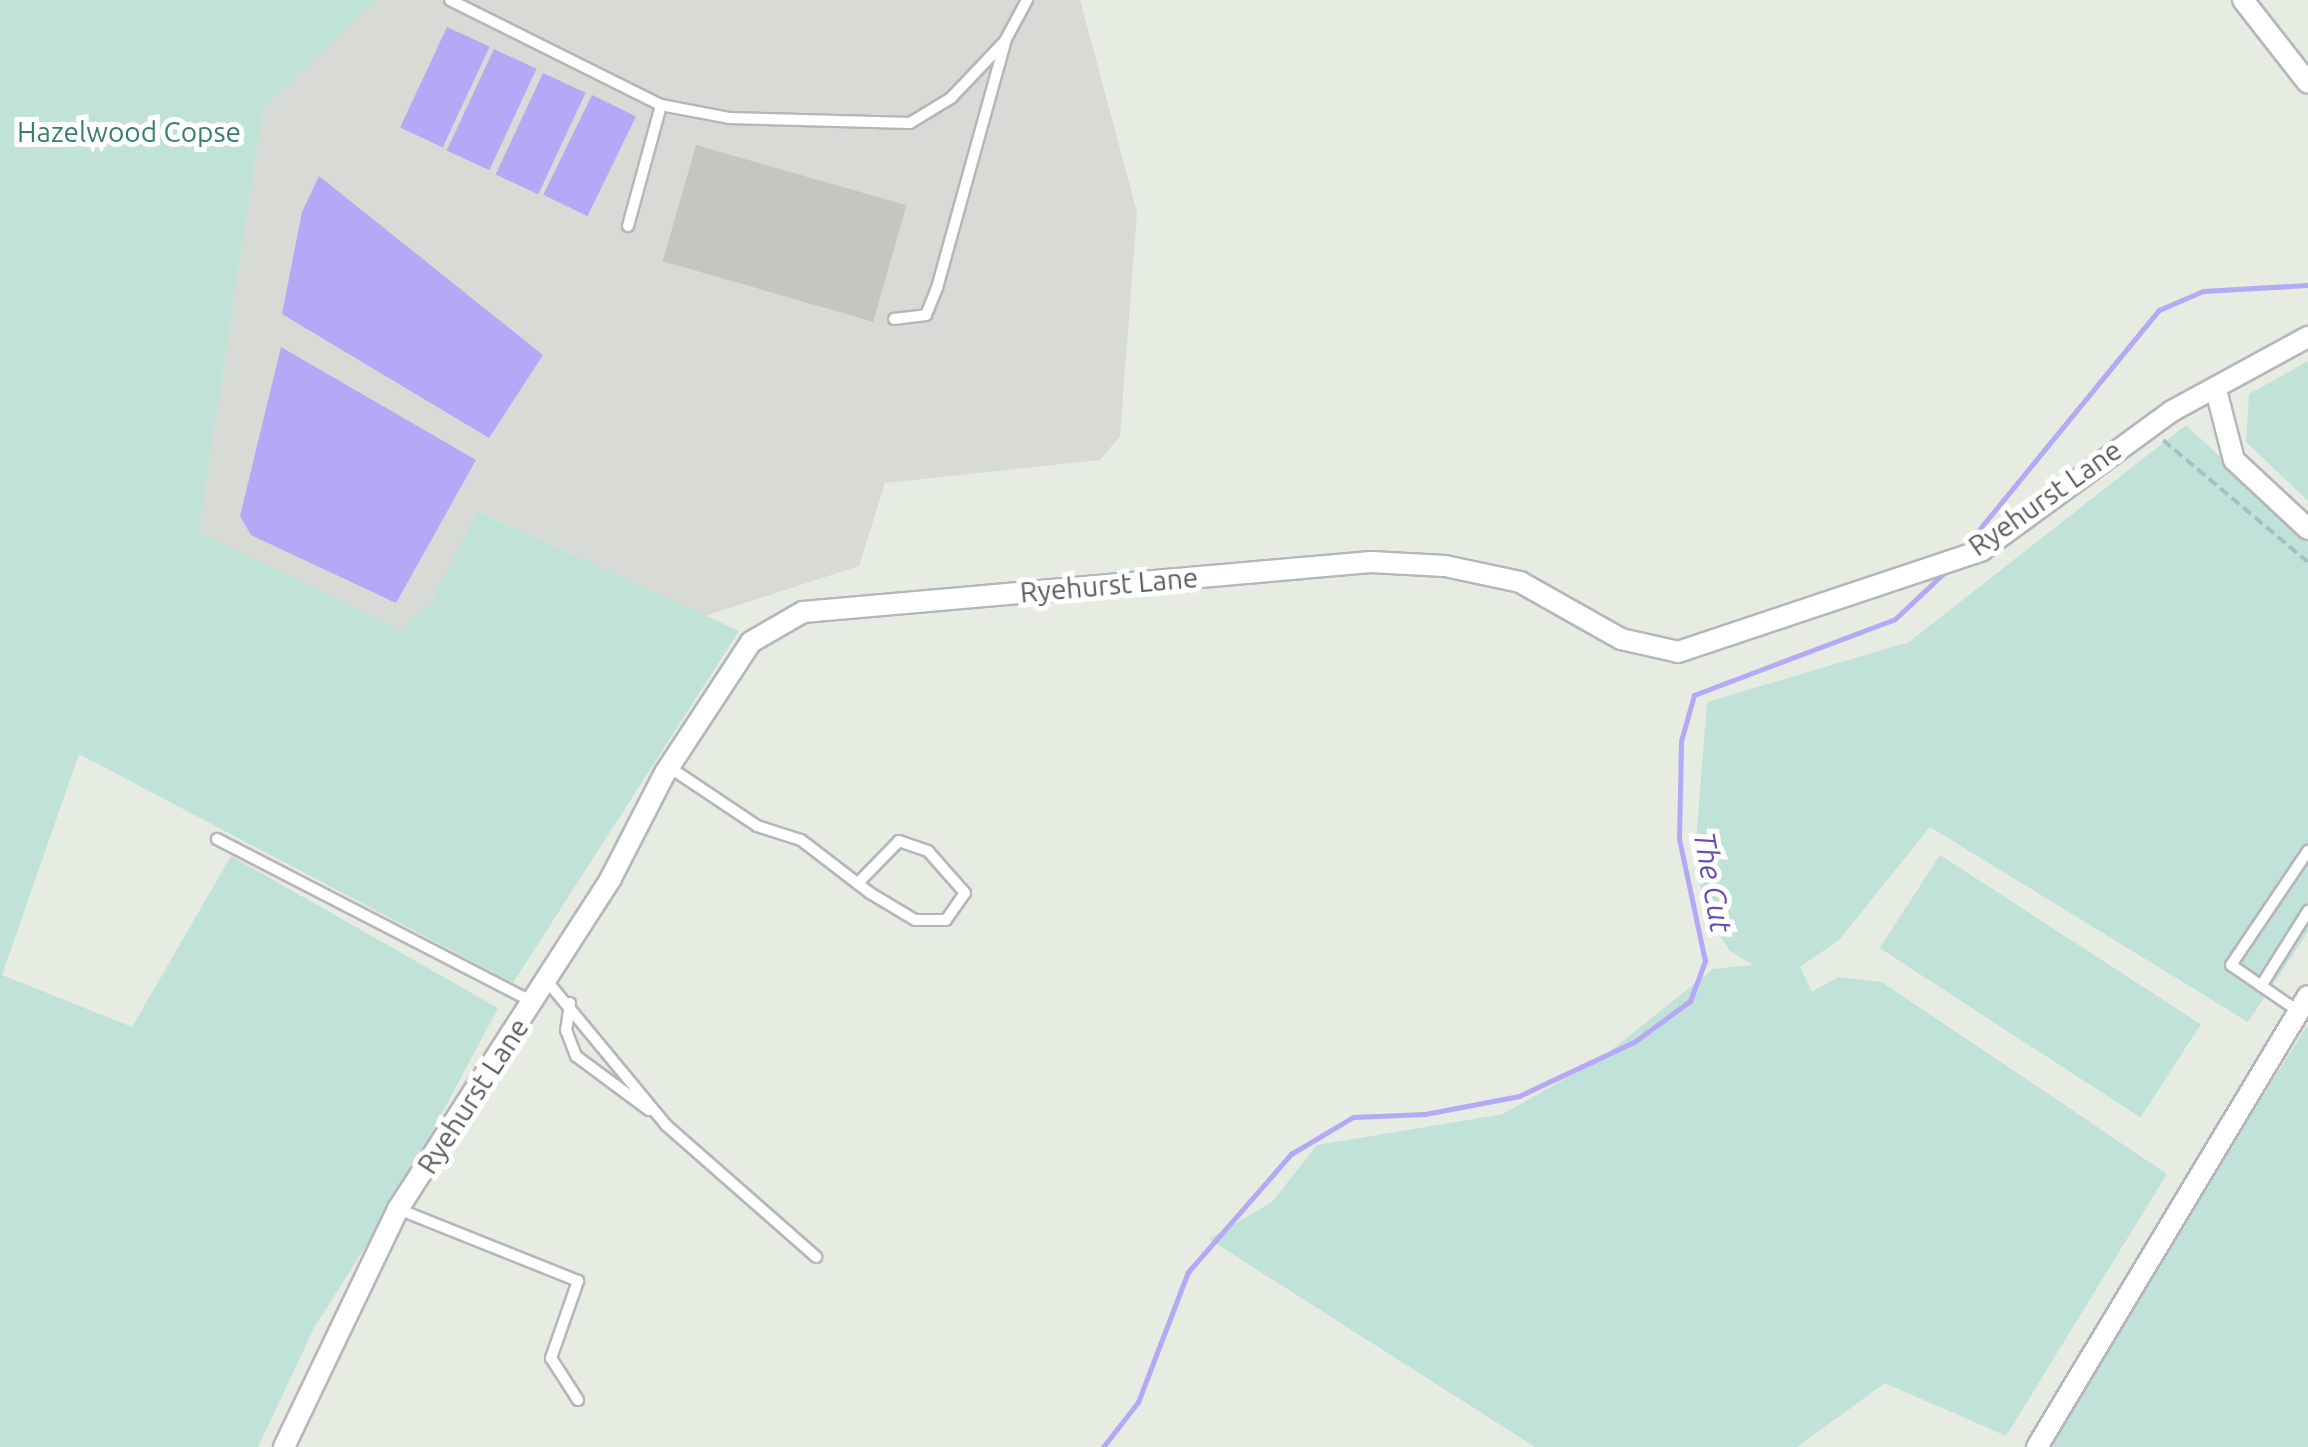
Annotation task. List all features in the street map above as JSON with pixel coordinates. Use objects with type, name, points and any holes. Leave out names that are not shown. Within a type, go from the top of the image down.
[{"type":"street","points":[[2243,0],[2308,83]]},
{"type":"street","name":"Ryehurst Lane","points":[[284,1447],[398,1209],[547,981],[669,767],[751,642],[803,612],[1371,562],[1444,566],[1520,582],[1621,638],[1678,652],[1976,552],[2149,426],[2308,337]]},
{"type":"street","points":[[2216,390],[2234,460],[2308,529]]},
{"type":"street","points":[[2037,1447],[2304,1004]]},
{"type":"lane","points":[[450,0],[661,105],[730,118],[910,123],[951,98],[1005,41]]},
{"type":"lane","points":[[894,318],[926,314],[938,288],[1005,41],[1027,0]]},
{"type":"lane","points":[[628,226],[661,105]]},
{"type":"lane","points":[[669,767],[757,826],[801,840],[858,883],[932,925],[953,914],[965,893],[928,851],[899,842],[858,883]]},
{"type":"lane","points":[[216,838],[534,1002]]},
{"type":"lane","points":[[2304,1004],[2262,986],[2231,965],[2308,851]]},
{"type":"lane","points":[[2262,986],[2308,911]]},
{"type":"lane","points":[[547,981],[570,1003],[658,1116]]},
{"type":"lane","points":[[570,1003],[566,1030],[576,1056],[658,1116],[816,1257]]},
{"type":"lane","points":[[398,1209],[578,1281],[551,1358],[578,1400]]},
{"type":"path","points":[[2149,426],[2308,562]]},
{"type":"shaded area","points":[[377,0],[1080,0],[1137,212],[1120,436],[1100,460],[885,483],[859,566],[705,616],[479,511],[431,601],[400,630],[199,532],[263,109]]},
{"type":"shaded area","points":[[447,27],[490,47],[443,147],[400,128]]},
{"type":"shaded area","points":[[494,49],[537,69],[489,170],[447,151]]},
{"type":"shaded area","points":[[543,73],[586,93],[538,194],[496,175]]},
{"type":"shaded area","points":[[592,95],[636,116],[587,216],[543,195]]},
{"type":"shaded area","points":[[319,176],[543,355],[489,438],[282,314],[302,212]]},
{"type":"shaded area","points":[[281,347],[476,460],[396,603],[251,535],[240,516]]},
{"type":"green space","name":"Hazelwood Copse","points":[[0,0],[377,0],[263,109],[199,532],[400,629],[431,601],[478,511],[739,631],[513,983],[79,754],[2,975],[132,1027],[231,856],[498,1008],[401,1190],[314,1328],[258,1447],[0,1447]]},
{"type":"green space","points":[[2308,361],[2308,501],[2246,442],[2249,394]]},
{"type":"green space","points":[[2186,425],[2308,539],[2308,932],[2248,1022],[1930,827],[1839,940],[1800,967],[1812,992],[1838,977],[1882,982],[2167,1174],[2006,1436],[1885,1383],[1797,1447],[1535,1447],[1209,1239],[1272,1202],[1317,1145],[1503,1114],[1600,1059],[1713,969],[1753,965],[1730,951],[1713,926],[1694,867],[1707,702],[1909,642]]},
{"type":"green space","points":[[1940,855],[2201,1024],[2140,1117],[1880,948]]},
{"type":"green space","points":[[2308,1024],[2308,1447],[2045,1447],[2207,1185]]},
{"type":"building","points":[[696,145],[907,205],[873,322],[663,261]]},
{"type":"waterway","name":"The Cut","points":[[1964,548],[2159,310],[2203,291],[2308,285]]},
{"type":"waterway","name":"The Cut","points":[[1103,1447],[1138,1402],[1188,1272],[1291,1154],[1353,1117],[1425,1114],[1519,1096],[1634,1042],[1690,1001],[1705,961],[1679,839],[1681,741],[1694,695],[1895,619],[1948,569]]}]
